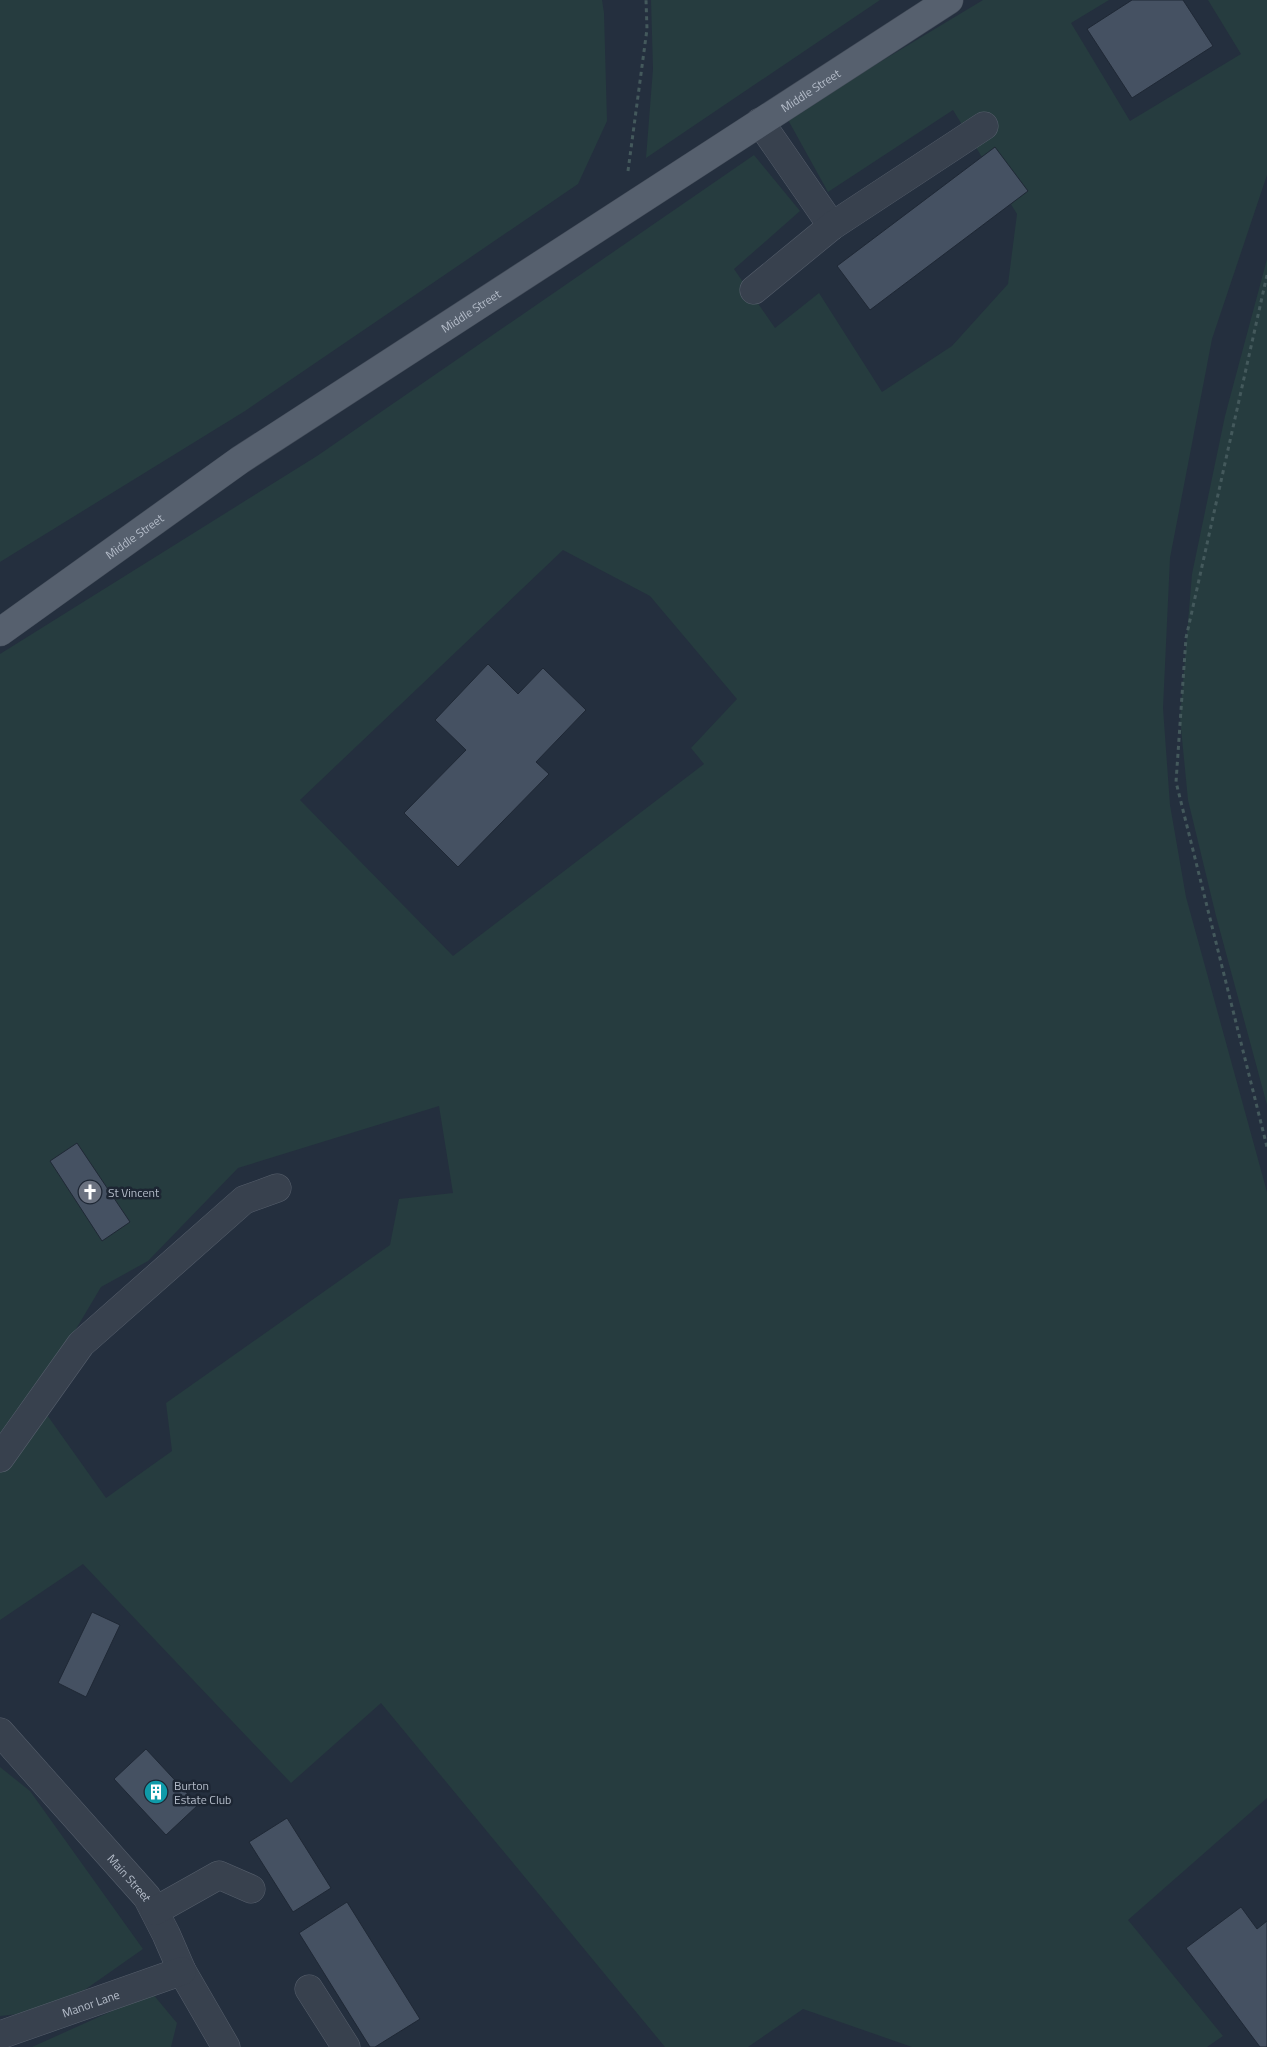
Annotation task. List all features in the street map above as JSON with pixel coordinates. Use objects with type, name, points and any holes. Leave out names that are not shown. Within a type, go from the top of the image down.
[{"type":"main road","name":"Middle Street","points":[[0,632],[240,460],[949,0]]},
{"type":"street","points":[[760,122],[832,226]]},
{"type":"street","points":[[754,290],[832,226],[984,126]]},
{"type":"street","points":[[0,1458],[81,1344],[244,1200],[277,1188]]},
{"type":"street","name":"Main Street","points":[[0,1732],[147,1897],[182,1971],[221,2046]]},
{"type":"street","points":[[155,1911],[219,1875],[251,1889]]},
{"type":"street","name":"Manor Lane","points":[[0,2035],[182,1971]]},
{"type":"street","points":[[309,1989],[346,2047]]},
{"type":"path","points":[[622,212],[647,29],[646,0]]},
{"type":"path","points":[[1267,275],[1186,638],[1176,782],[1267,1147]]},
{"type":"green space","points":[[0,0],[602,0],[607,121],[578,184],[245,411],[0,562]]},
{"type":"green space","points":[[651,0],[880,0],[646,158],[653,69]]},
{"type":"green space","points":[[983,0],[1109,0],[1071,23],[1130,121],[1241,54],[1208,0],[1267,0],[1267,175],[1212,339],[1170,558],[1163,708],[1170,805],[1186,897],[1267,1192],[1267,1798],[1128,1920],[1223,2036],[1207,2047],[912,2047],[803,2009],[748,2047],[665,2047],[381,1703],[291,1783],[83,1564],[0,1620],[0,654],[317,456],[754,155],[800,211],[734,269],[775,328],[819,293],[882,392],[952,346],[1008,284],[1017,214],[953,110],[828,192],[787,118]],"holes":[[[563,550],[650,596],[737,699],[691,748],[704,764],[453,956],[300,800]],[[439,1106],[453,1193],[399,1199],[390,1245],[166,1403],[172,1451],[106,1498],[35,1398],[101,1287],[148,1261],[238,1168]]]},
{"type":"green space","points":[[1267,259],[1267,1105],[1216,916],[1188,800],[1180,718],[1192,574],[1225,416]]},
{"type":"green space","points":[[0,1767],[30,1791],[143,1949],[56,2010],[0,2016]]},
{"type":"green space","points":[[152,1993],[177,2023],[171,2047],[32,2047]]},
{"type":"building","points":[[1132,0],[1183,0],[1213,46],[1132,98],[1087,29]]},
{"type":"building","points":[[995,147],[1028,191],[870,310],[837,266]]},
{"type":"building","points":[[488,664],[518,694],[543,668],[586,710],[536,762],[549,774],[458,867],[404,813],[466,750],[435,720]]},
{"type":"building","name":"St Vincent","points":[[77,1143],[130,1222],[102,1241],[50,1161]]},
{"type":"building","points":[[92,1612],[120,1625],[86,1697],[58,1683]]},
{"type":"building","name":"Burton Estate Club","points":[[146,1749],[198,1805],[166,1835],[114,1779]]},
{"type":"building","points":[[287,1818],[331,1888],[293,1912],[249,1842]]},
{"type":"building","points":[[347,1902],[420,2019],[375,2047],[370,2047],[299,1933]]},
{"type":"building","points":[[1241,1907],[1257,1929],[1267,1921],[1267,2047],[1260,2047],[1186,1948]]},
{"type":"place","name":"St Vincent","points":[[90,1192]]},
{"type":"place","name":"Burton Estate Club","points":[[156,1792]]}]
